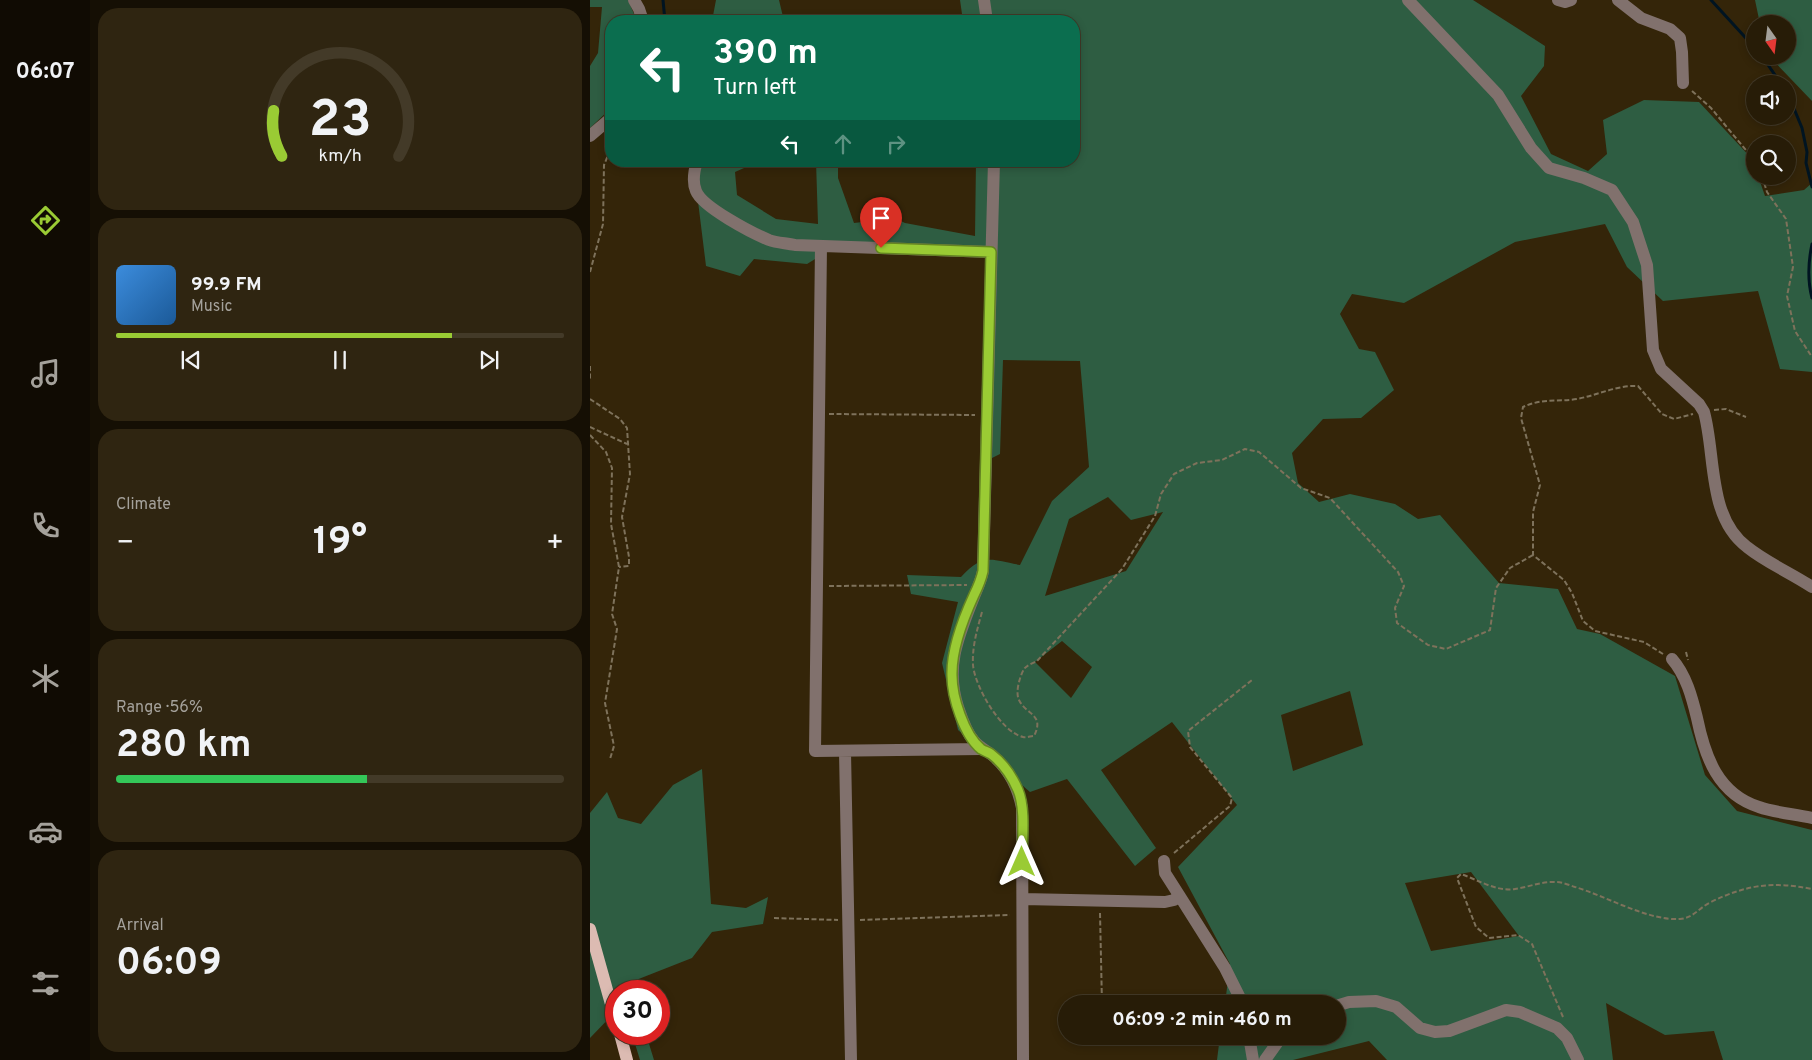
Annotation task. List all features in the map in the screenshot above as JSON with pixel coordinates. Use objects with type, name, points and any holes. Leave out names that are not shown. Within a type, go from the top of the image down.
[{"type":"main road","points":[[590,928],[605,982]]},
{"type":"main road","points":[[623,1045],[627,1060]]},
{"type":"street","points":[[634,0],[641,15]]},
{"type":"street","points":[[984,0],[986,15]]},
{"type":"street","points":[[1408,0],[1498,95],[1531,148],[1549,168],[1584,178],[1612,190],[1633,222],[1647,266],[1653,350],[1661,369],[1699,404],[1704,412],[1719,504],[1733,534],[1746,547],[1812,587]]},
{"type":"street","points":[[1558,0],[1565,2],[1572,0]]},
{"type":"street","points":[[1618,0],[1641,18],[1670,29],[1680,38],[1683,83]]},
{"type":"street","points":[[590,136],[605,123]]},
{"type":"street","points":[[696,167],[693,181],[696,192],[701,200],[715,211],[769,240],[795,245],[991,252]]},
{"type":"street","points":[[994,167],[983,571],[981,583],[961,629],[953,658],[952,676],[954,694],[963,723],[972,739],[981,749],[992,755],[1007,769],[1019,792],[1022,808],[1023,1060]]},
{"type":"street","points":[[821,246],[815,751],[981,749]]},
{"type":"street","points":[[1672,659],[1681,669],[1693,702],[1703,747],[1720,779],[1737,797],[1760,807],[1812,818]]},
{"type":"street","points":[[845,752],[851,1060]]},
{"type":"street","points":[[1164,861],[1166,873],[1225,968],[1238,995]]},
{"type":"street","points":[[1023,898],[1165,902],[1174,900],[1179,895]]},
{"type":"street","points":[[1346,1003],[1376,1001],[1396,1007],[1420,1028],[1435,1032],[1449,1031],[1506,1010],[1520,1012],[1557,1028],[1567,1038],[1578,1060]]},
{"type":"street","points":[[1250,1045],[1253,1060]]},
{"type":"street","points":[[1265,1060],[1276,1045]]},
{"type":"path","points":[[1683,83],[1711,108],[1746,149]]},
{"type":"path","points":[[590,272],[603,224],[605,163]]},
{"type":"path","points":[[1765,185],[1767,192],[1786,219],[1793,267],[1787,296],[1795,331],[1812,357]]},
{"type":"path","points":[[590,256],[594,257]]},
{"type":"path","points":[[590,366],[590,380]]},
{"type":"path","points":[[1672,659],[1644,642],[1595,631],[1583,621],[1572,593],[1564,580],[1534,555],[1533,512],[1540,486],[1521,418],[1523,407],[1535,401],[1576,399],[1625,385],[1638,386],[1662,414],[1674,419],[1726,408],[1746,417]]},
{"type":"path","points":[[590,399],[620,419],[627,428],[630,474],[622,517],[629,566],[619,567]]},
{"type":"path","points":[[819,414],[987,416]]},
{"type":"path","points":[[590,427],[628,444]]},
{"type":"path","points":[[590,435],[606,452],[612,468],[611,524],[619,567],[612,614],[617,629],[605,703],[614,746],[610,759]]},
{"type":"path","points":[[984,604],[973,647],[973,668],[984,700],[1006,727],[1023,737],[1034,736],[1038,729],[1036,718],[1019,700],[1018,686],[1025,668],[1037,660],[1122,569],[1155,516],[1161,494],[1174,474],[1198,463],[1222,460],[1245,449],[1259,452],[1301,488],[1330,498],[1398,572],[1404,586],[1395,608],[1397,623],[1428,645],[1446,649],[1490,630],[1496,588],[1510,568],[1534,555]]},
{"type":"path","points":[[817,586],[961,586],[981,583]]},
{"type":"path","points":[[1164,861],[1230,806],[1232,798],[1190,748],[1188,731],[1252,680]]},
{"type":"path","points":[[1567,1038],[1562,1014],[1532,944],[1518,934],[1489,938],[1476,926],[1457,878],[1461,874],[1502,890],[1515,890],[1539,883],[1557,882],[1580,888],[1660,918],[1680,919],[1691,917],[1705,906],[1732,892],[1756,886],[1780,885],[1812,889]]},
{"type":"path","points":[[1100,900],[1102,995]]},
{"type":"path","points":[[774,918],[849,920],[1023,915]]},
{"type":"green space","points":[[590,0],[628,0],[634,15],[605,15],[605,114],[590,128],[590,66],[598,53],[602,7],[590,7]]},
{"type":"green space","points":[[716,0],[779,0],[783,15],[713,15]]},
{"type":"green space","points":[[960,0],[1473,0],[1545,46],[1544,66],[1521,96],[1551,154],[1588,171],[1607,154],[1603,120],[1644,100],[1699,102],[1746,152],[1746,185],[1761,185],[1765,196],[1804,190],[1812,183],[1812,372],[1780,369],[1758,291],[1663,301],[1627,267],[1605,224],[1515,242],[1404,303],[1352,294],[1340,314],[1359,349],[1375,352],[1394,390],[1361,418],[1323,419],[1292,453],[1298,483],[1319,502],[1350,494],[1395,504],[1418,519],[1440,515],[1499,583],[1558,589],[1577,629],[1600,634],[1675,676],[1705,775],[1737,811],[1812,830],[1812,1060],[1723,1060],[1714,1031],[1665,1035],[1606,1003],[1613,1060],[1387,1060],[1369,1041],[1293,1060],[1217,1060],[1219,1045],[1346,1045],[1346,995],[1226,995],[1230,964],[1178,867],[1237,805],[1172,722],[1101,770],[1156,848],[1135,866],[1067,779],[1030,792],[958,730],[942,663],[958,602],[911,594],[907,575],[961,577],[975,564],[988,560],[1020,565],[1052,501],[1089,467],[1080,361],[1003,360],[1000,454],[992,458],[994,253],[838,245],[807,264],[754,259],[740,276],[706,266],[694,169],[695,167],[746,167],[735,172],[737,195],[776,219],[818,224],[816,167],[838,167],[838,178],[854,223],[895,218],[905,223],[975,236],[976,167],[1080,167],[1080,15],[962,15]],"holes":[[[1108,497],[1131,520],[1163,512],[1126,571],[1045,596],[1069,519]],[[1062,641],[1092,667],[1071,698],[1035,662]],[[1350,691],[1363,745],[1293,771],[1281,715]],[[1471,872],[1519,936],[1431,951],[1405,883]]]},
{"type":"green space","points":[[1755,0],[1812,0],[1812,101],[1796,84],[1796,75],[1787,75],[1778,65],[1796,65],[1796,15],[1758,15]]},
{"type":"green space","points":[[702,769],[711,904],[746,908],[768,897],[763,924],[712,932],[692,958],[636,980],[605,980],[605,1022],[590,1038],[590,813],[607,792],[618,818],[641,824],[673,785]]},
{"type":"green space","points":[[635,1045],[649,1045],[654,1060],[640,1060]]},
{"type":"waterway","points":[[663,0],[664,15]]},
{"type":"waterway","points":[[1711,0],[1746,38]]},
{"type":"waterway","points":[[1768,65],[1775,75]]},
{"type":"waterway","points":[[1796,113],[1802,128],[1807,152],[1806,163],[1812,187]]},
{"type":"waterway","points":[[1812,244],[1809,271],[1812,298]]},
{"type":"route","points":[[881,248],[991,252],[983,571],[981,583],[974,595],[961,629],[953,658],[952,676],[954,694],[963,723],[972,739],[981,749],[992,755],[1007,769],[1019,792],[1022,808],[1022,862]]}]
